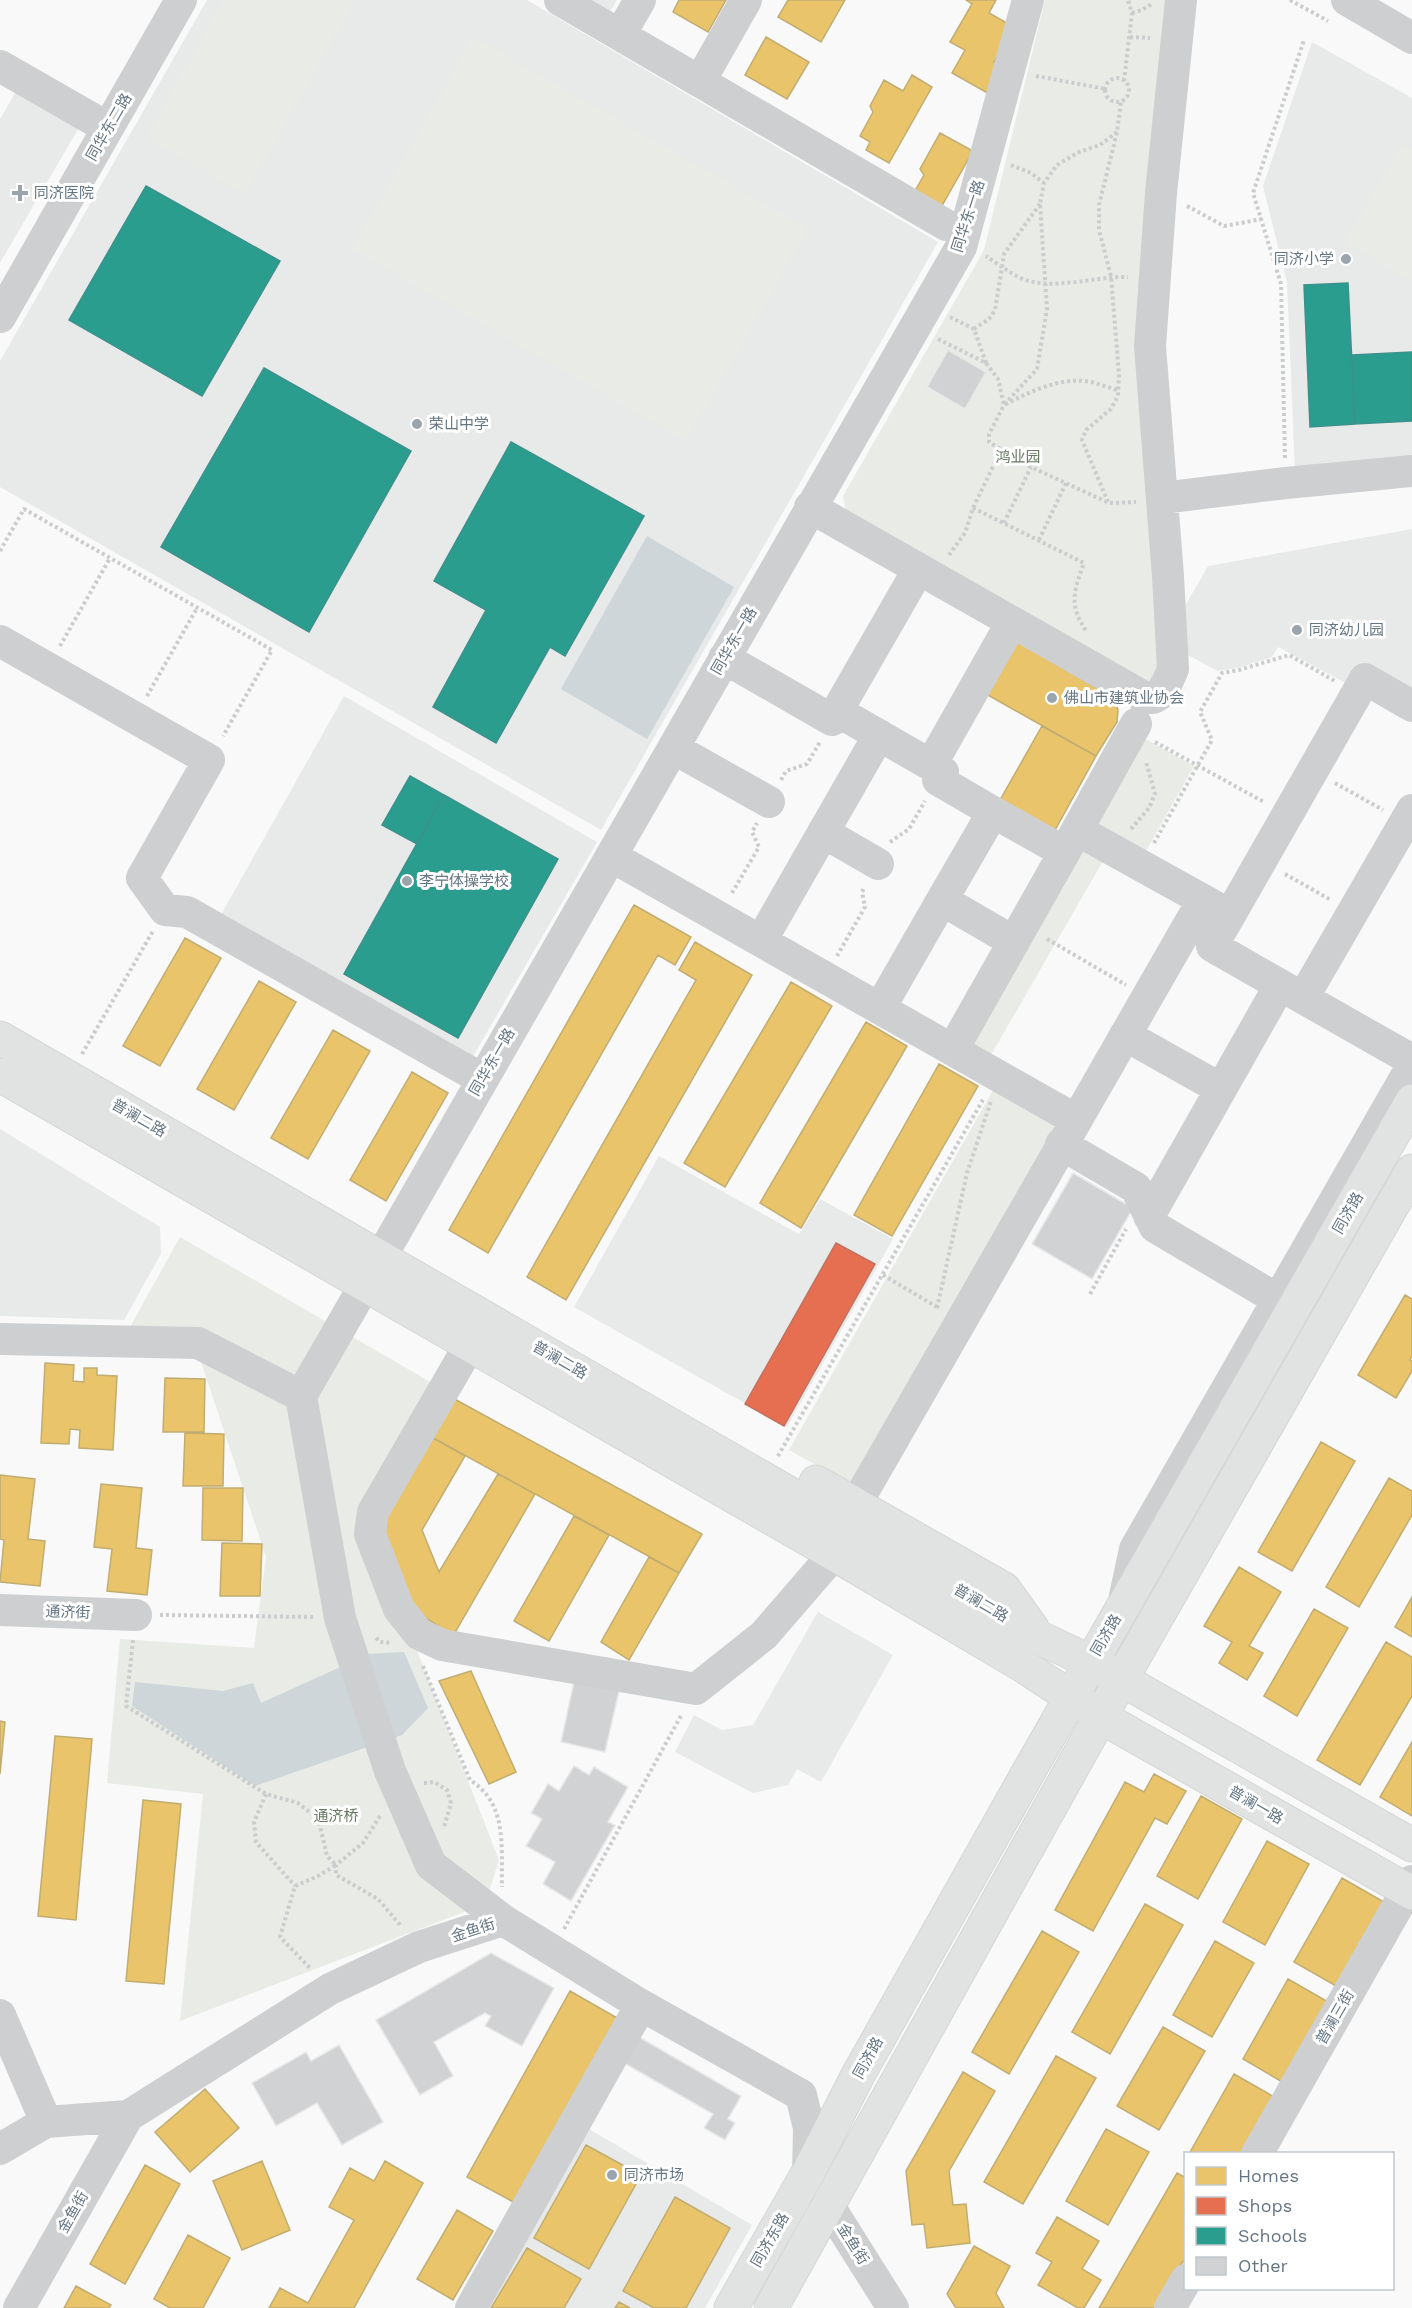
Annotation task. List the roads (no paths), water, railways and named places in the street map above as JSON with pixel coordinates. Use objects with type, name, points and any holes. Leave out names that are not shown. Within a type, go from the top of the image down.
[{"type":"main road","points":[[0,1015],[79,1060],[386,1247],[777,1459],[1004,1589],[1038,1636]]},
{"type":"main road","name":"普澜二路","points":[[0,1038],[386,1247],[1038,1636],[1121,1680]]},
{"type":"main road","points":[[0,1075],[360,1291],[827,1562]]},
{"type":"main road","points":[[0,1094],[360,1291],[461,1360],[827,1562],[1022,1665],[1101,1717]]},
{"type":"main road","name":"同济路","points":[[808,2173],[858,2075],[1124,1604],[1382,1136],[1412,1101]]},
{"type":"main road","points":[[771,2308],[1121,1680],[1412,1171]]},
{"type":"main road","points":[[1154,1622],[1197,1583],[1412,1207]]},
{"type":"main road","points":[[1121,1680],[1412,1845]]},
{"type":"main road","name":"普澜一路","points":[[1101,1717],[1410,1888]]},
{"type":"main road","name":"同济东路","points":[[731,2308],[808,2173]]},
{"type":"street","name":"同华东二路","points":[[0,317],[8,285],[108,128],[181,0]]},
{"type":"street","points":[[560,0],[946,225]]},
{"type":"street","points":[[621,35],[640,0]]},
{"type":"street","points":[[700,81],[746,0]]},
{"type":"street","name":"同华东一路","points":[[301,1396],[961,247],[1028,0]]},
{"type":"street","points":[[810,507],[1144,697],[1153,698],[1160,694],[1173,669],[1147,500],[1149,346],[1161,193],[1181,0]]},
{"type":"street","points":[[1347,0],[1412,38]]},
{"type":"street","points":[[0,66],[108,128]]},
{"type":"street","points":[[1147,500],[1412,471]]},
{"type":"street","points":[[724,658],[832,720],[913,579]]},
{"type":"street","points":[[931,765],[1012,622]]},
{"type":"street","points":[[0,641],[209,760],[142,878],[165,910],[187,912],[482,1079]]},
{"type":"street","points":[[1212,946],[1365,679],[1412,706]]},
{"type":"street","points":[[837,711],[943,772],[938,780],[993,812],[1071,841],[1129,859],[1230,915]]},
{"type":"street","points":[[953,1049],[1071,841],[1138,730]]},
{"type":"street","points":[[761,941],[879,735]]},
{"type":"street","points":[[673,748],[769,802]]},
{"type":"street","points":[[880,1008],[993,812]]},
{"type":"street","points":[[1146,1208],[1221,1089],[1352,912],[1408,816]]},
{"type":"street","points":[[823,832],[878,864]]},
{"type":"street","points":[[610,856],[1001,1077],[1136,1188],[1155,1227],[1277,1299]]},
{"type":"street","points":[[942,900],[1018,933]]},
{"type":"street","points":[[856,1504],[1203,900]]},
{"type":"street","points":[[1185,931],[1412,1060]]},
{"type":"street","points":[[1125,1035],[1221,1089]]},
{"type":"street","points":[[1124,1604],[1135,1549],[1277,1299],[1382,1136],[1412,1066]]},
{"type":"street","points":[[0,1338],[198,1343],[301,1396],[340,1618],[392,1777],[431,1865],[503,1920]]},
{"type":"street","points":[[461,1360],[373,1512],[370,1534],[399,1609],[419,1634],[442,1646],[696,1689],[764,1635],[827,1562]]},
{"type":"street","name":"通济街","points":[[0,1610],[136,1615]]},
{"type":"street","name":"普澜三街","points":[[1258,2152],[1410,1888]]},
{"type":"street","name":"金鱼街","points":[[19,2308],[128,2116],[330,1989],[419,1947],[503,1920],[641,2005],[801,2095],[809,2128],[808,2173],[892,2308]]},
{"type":"street","points":[[471,2308],[641,2005]]},
{"type":"street","points":[[0,2015],[46,2122]]},
{"type":"street","points":[[0,2149],[46,2122],[128,2116]]},
{"type":"street","points":[[1170,2308],[1184,2282]]},
{"type":"place","name":"同济医院","points":[[20,193]]},
{"type":"place","name":"同济小学","points":[[1346,259]]},
{"type":"place","name":"荣山中学","points":[[417,424]]},
{"type":"place","name":"同济幼儿园","points":[[1297,630]]},
{"type":"place","name":"佛山市建筑业协会","points":[[1052,698]]},
{"type":"place","name":"李宁体操学校","points":[[407,881]]},
{"type":"place","name":"同济市场","points":[[612,2175]]},
{"type":"park label","name":"鸿业园","points":[[1018,457]]},
{"type":"park label","name":"通济桥","points":[[336,1816]]}]
